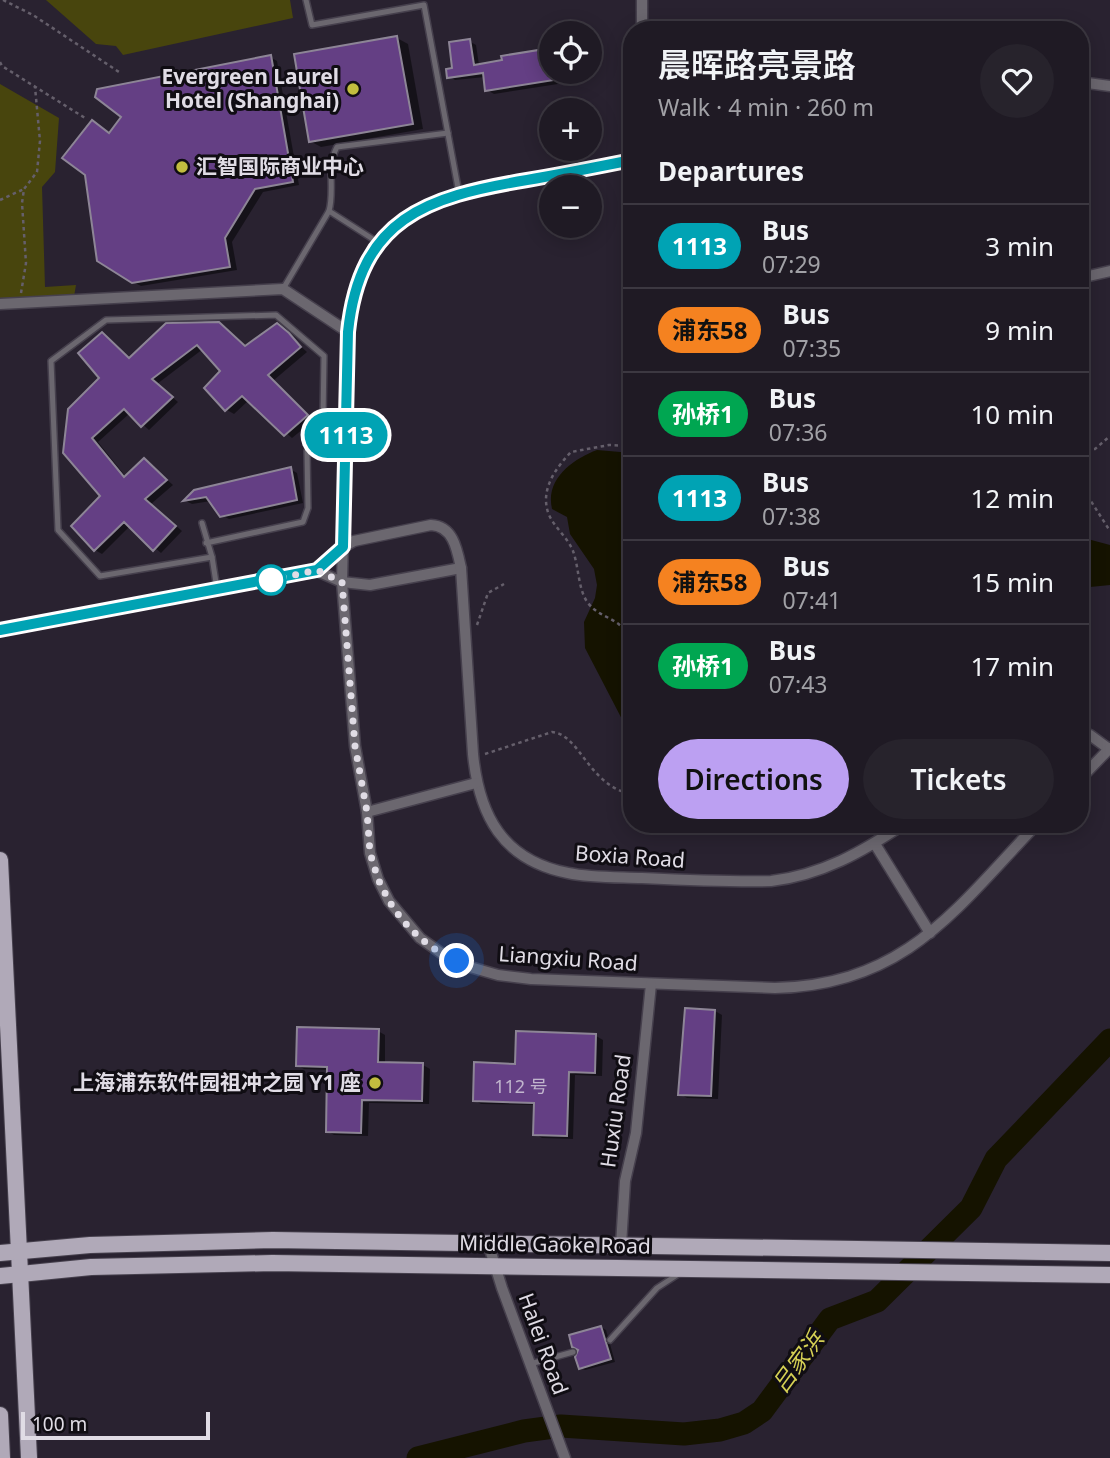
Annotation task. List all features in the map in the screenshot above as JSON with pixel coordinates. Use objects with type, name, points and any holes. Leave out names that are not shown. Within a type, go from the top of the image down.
[{"type":"main road","points":[[0,860],[29,1458]]},
{"type":"main road","name":"Middle Gaoke Road","points":[[0,1253],[90,1245],[283,1240],[1110,1253]]},
{"type":"main road","name":"Middle Gaoke Road","points":[[0,1276],[91,1268],[272,1263],[1110,1275]]},
{"type":"main road","points":[[0,1415],[2,1458]]},
{"type":"street","points":[[642,0],[642,21]]},
{"type":"street","points":[[1089,83],[1110,86]]},
{"type":"street","name":"Liangxiu Road","points":[[623,162],[459,193],[423,207],[404,219],[379,243],[358,281],[350,308],[348,332],[342,582],[355,746],[367,812],[370,853],[378,879],[389,901],[420,938],[444,956],[498,975],[531,979],[775,988],[816,985],[884,963],[908,950],[930,933],[1028,833]]},
{"type":"street","points":[[1089,276],[1110,271]]},
{"type":"street","points":[[0,304],[283,289],[348,332]]},
{"type":"street","name":"Boxia Road","points":[[343,547],[365,537],[431,525],[440,526],[448,533],[454,543],[461,568],[476,783],[488,817],[508,843],[534,862],[568,873],[771,881],[790,879],[825,869],[890,833]]},
{"type":"street","points":[[0,630],[317,570],[343,547]]},
{"type":"street","points":[[317,570],[342,582],[370,585],[461,568]]},
{"type":"street","points":[[1089,735],[1110,748],[1089,770]]},
{"type":"street","points":[[367,812],[476,783]]},
{"type":"street","points":[[874,844],[930,933]]},
{"type":"street","name":"Huxiu Road","points":[[621,1245],[625,1181],[639,1111],[651,984]]},
{"type":"street","name":"Halei Road","points":[[488,1243],[563,1454]]},
{"type":"lane","points":[[306,0],[312,25],[424,5],[459,193]]},
{"type":"lane","points":[[283,289],[329,211],[332,201],[331,158],[337,147],[448,133]]},
{"type":"lane","points":[[329,211],[379,243]]},
{"type":"lane","points":[[206,543],[303,522],[308,508],[307,451],[323,419],[324,356],[276,315],[106,320],[51,361],[58,530],[100,576],[212,557]]},
{"type":"lane","points":[[202,523],[212,557],[217,589]]},
{"type":"lane","points":[[610,1340],[657,1288],[687,1268]]},
{"type":"lane","points":[[530,1364],[573,1352]]},
{"type":"path","points":[[3,0],[33,15],[119,72]]},
{"type":"path","points":[[0,62],[2,66],[85,118]]},
{"type":"path","points":[[0,200],[24,189],[37,172],[40,141],[35,87]]},
{"type":"path","points":[[20,304],[26,263],[24,189]]},
{"type":"path","points":[[1089,449],[1095,449],[1110,436]]},
{"type":"path","points":[[623,446],[610,445],[571,452],[550,481],[546,494],[549,515],[572,548],[584,596],[589,605],[617,621],[623,629]]},
{"type":"path","points":[[1089,498],[1110,531]]},
{"type":"path","points":[[475,632],[488,593],[504,584]]},
{"type":"path","points":[[481,754],[552,732],[560,733],[568,738],[598,777],[613,788],[623,791]]},
{"type":"shaded area","points":[[46,0],[290,0],[293,18],[123,55],[116,46],[96,44]]},
{"type":"shaded area","points":[[0,84],[59,118],[55,172],[42,187],[45,287],[76,285],[73,302],[0,299]]},
{"type":"shaded area","points":[[597,450],[623,452],[623,721],[585,648],[584,622],[595,598],[597,585],[594,569],[570,534],[567,517],[552,509],[551,498],[557,480],[579,459]]},
{"type":"shaded area","points":[[1089,539],[1110,545],[1110,585],[1089,587]]},
{"type":"building","name":"Evergreen Laurel Hotel (Shanghai)","points":[[397,36],[413,124],[309,142],[294,54]]},
{"type":"building","points":[[470,39],[474,65],[502,60],[501,56],[539,50],[539,82],[485,91],[483,73],[447,78],[446,69],[452,68],[449,42]]},
{"type":"building","name":"汇智国际商业中心","points":[[271,55],[293,182],[255,189],[225,238],[230,267],[132,283],[97,261],[85,175],[62,158],[92,120],[109,133],[121,117],[95,97],[97,89]]},
{"type":"building","points":[[219,322],[245,346],[277,323],[289,333],[301,347],[268,375],[308,415],[284,436],[242,396],[225,411],[204,388],[220,371],[197,345],[152,379],[173,397],[141,427],[124,409],[92,438],[124,477],[144,458],[167,480],[145,499],[176,526],[153,551],[124,522],[94,551],[71,526],[100,496],[63,453],[68,409],[99,378],[78,353],[102,332],[129,358],[166,323]]},
{"type":"building","points":[[291,467],[297,500],[220,517],[206,497],[183,501],[194,490]]},
{"type":"building","points":[[685,1008],[715,1010],[711,1096],[678,1095]]},
{"type":"building","name":"上海浦东软件园祖冲之园 Y1 座","points":[[297,1027],[379,1029],[378,1062],[423,1063],[422,1101],[362,1100],[361,1133],[326,1132],[327,1067],[296,1066]]},
{"type":"building","points":[[516,1031],[596,1034],[595,1073],[569,1072],[567,1136],[533,1135],[534,1103],[473,1101],[474,1062],[515,1064]]},
{"type":"building","points":[[601,1326],[611,1359],[579,1369],[575,1357],[578,1350],[572,1347],[569,1335]]},
{"type":"waterway","name":"吕家浜","points":[[418,1458],[524,1431],[561,1426],[684,1434],[720,1430],[744,1423],[762,1411],[830,1319],[877,1301],[971,1208],[996,1159],[1110,1040]]},
{"type":"bus line","name":"1113","points":[[0,630],[317,570],[343,547],[350,308],[361,273],[371,254],[384,237],[404,219],[445,197],[472,189],[623,162]]},
{"type":"place","name":"Evergreen Laurel Hotel (Shanghai)","points":[[353,89]]},
{"type":"place","name":"汇智国际商业中心","points":[[182,167]]},
{"type":"place","name":"上海浦东软件园祖冲之园 Y1 座","points":[[375,1083]]},
{"type":"route","points":[[271,580],[317,570],[342,582],[355,746],[367,812],[370,853],[378,879],[402,920],[444,956],[457,961]]}]
